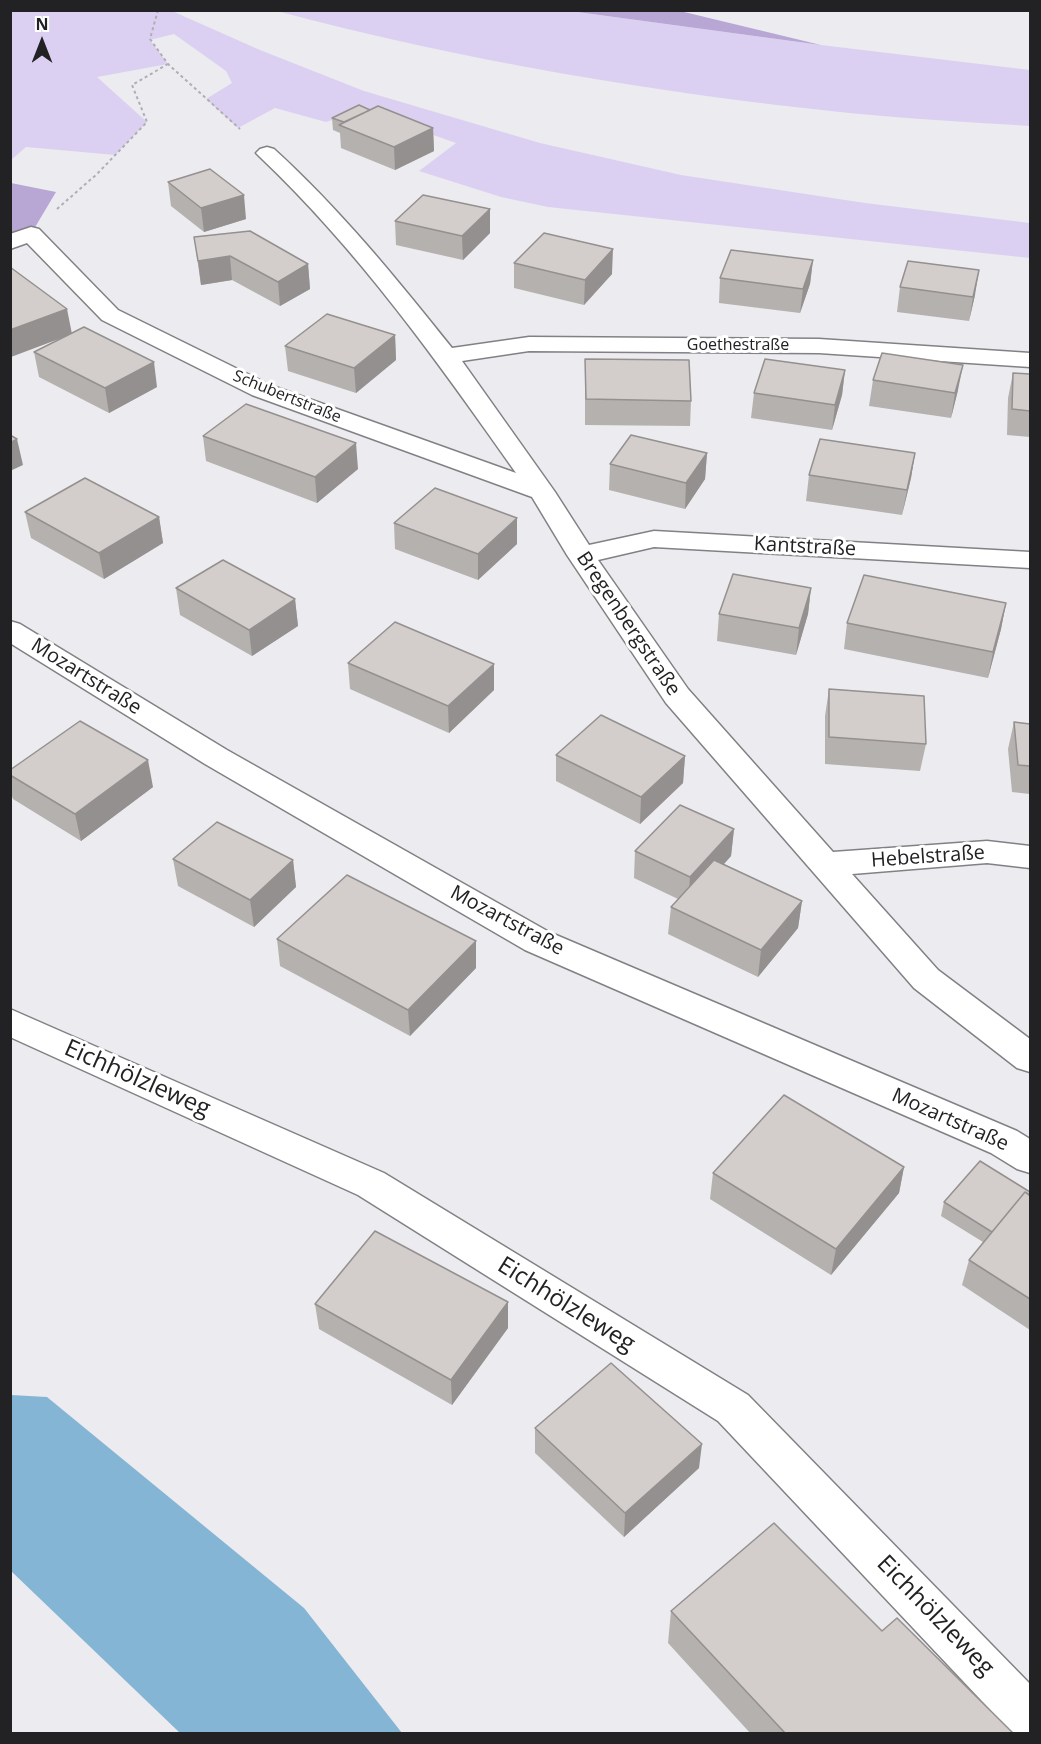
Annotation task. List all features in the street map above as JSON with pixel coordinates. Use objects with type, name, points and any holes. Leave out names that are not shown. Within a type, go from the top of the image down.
[{"type":"street","name":"Bregenbergstraße","points":[[267,153],[312,194],[379,271],[446,356],[542,492],[581,555],[677,696],[926,979],[1030,1058]]},
{"type":"street","name":"Schubertstraße","points":[[21,238],[110,315],[261,390],[542,492]]},
{"type":"street","name":"Goethestraße","points":[[446,356],[530,344],[750,345],[819,346],[1030,360]]},
{"type":"street","name":"Kantstraße","points":[[581,555],[654,538],[1030,560]]},
{"type":"street","name":"Mozartstraße","points":[[10,630],[216,758],[537,941],[993,1138],[1030,1158]]},
{"type":"street","name":"Hebelstraße","points":[[826,864],[987,852],[1030,857]]},
{"type":"street","name":"Eichhölzleweg","points":[[10,1022],[371,1184],[733,1408],[1030,1717]]},
{"type":"path","points":[[158,10],[150,39],[168,64],[267,153]]},
{"type":"path","points":[[21,238],[97,174],[147,122],[132,85],[168,64]]},
{"type":"shaded area","points":[[11,11],[172,11],[260,50],[364,91],[540,143],[681,175],[865,203],[1030,223],[1030,258],[548,207],[501,197],[419,171],[456,143],[362,110],[326,122],[275,108],[238,128],[206,99],[232,83],[226,71],[174,34],[150,40],[168,64],[97,77],[147,122],[115,155],[26,147],[11,160]]},
{"type":"shaded area","points":[[277,11],[570,11],[1030,70],[1030,126],[849,113],[704,96],[489,60]]},
{"type":"shaded area","points":[[570,11],[680,11],[821,45]]},
{"type":"shaded area","points":[[11,183],[56,192],[31,234],[11,242]]},
{"type":"water","points":[[11,1395],[47,1397],[304,1608],[402,1733],[180,1733],[11,1571]]},
{"type":"building","points":[[359,105],[370,110],[344,122],[332,118]]},
{"type":"building","points":[[378,106],[433,128],[394,147],[339,125]]},
{"type":"building","points":[[210,169],[244,195],[201,208],[168,182]]},
{"type":"building","points":[[423,195],[490,209],[462,236],[395,221]]},
{"type":"building","points":[[250,231],[308,264],[278,282],[230,256],[198,261],[194,237]]},
{"type":"building","points":[[544,233],[613,249],[585,280],[514,263]]},
{"type":"building","points":[[731,250],[813,260],[803,289],[720,278]]},
{"type":"building","points":[[908,261],[979,270],[973,297],[900,287]]},
{"type":"building","points":[[10,267],[67,309],[10,330]]},
{"type":"building","points":[[327,314],[395,335],[354,368],[285,346]]},
{"type":"building","points":[[84,327],[154,362],[105,388],[34,352]]},
{"type":"building","points":[[882,353],[963,365],[955,393],[873,380]]},
{"type":"building","points":[[585,359],[689,360],[691,401],[586,399]]},
{"type":"building","points":[[765,359],[845,370],[835,405],[754,393]]},
{"type":"building","points":[[1013,373],[1030,374],[1030,411],[1012,409]]},
{"type":"building","points":[[246,404],[356,443],[315,477],[203,436]]},
{"type":"building","points":[[10,435],[17,439],[10,443]]},
{"type":"building","points":[[631,435],[707,453],[686,483],[610,464]]},
{"type":"building","points":[[820,439],[915,453],[907,490],[809,475]]},
{"type":"building","points":[[85,478],[159,517],[99,553],[25,512]]},
{"type":"building","points":[[435,488],[517,518],[478,554],[394,523]]},
{"type":"building","points":[[223,560],[295,599],[249,630],[176,588]]},
{"type":"building","points":[[733,574],[811,588],[799,628],[719,614]]},
{"type":"building","points":[[864,575],[1006,603],[993,652],[847,623]]},
{"type":"building","points":[[395,622],[494,664],[448,706],[348,663]]},
{"type":"building","points":[[829,689],[924,696],[926,744],[829,737]]},
{"type":"building","points":[[601,715],[685,756],[641,797],[556,755]]},
{"type":"building","points":[[80,721],[148,760],[75,814],[10,775],[10,770]]},
{"type":"building","points":[[1014,722],[1030,724],[1030,766],[1018,765]]},
{"type":"building","points":[[680,805],[734,829],[690,877],[635,851]]},
{"type":"building","points":[[217,822],[293,860],[250,900],[173,859]]},
{"type":"building","points":[[714,860],[802,901],[761,950],[671,907]]},
{"type":"building","points":[[347,875],[476,941],[408,1010],[277,939]]},
{"type":"building","points":[[784,1095],[904,1167],[836,1249],[713,1173]]},
{"type":"building","points":[[980,1161],[1030,1192],[1030,1195],[1025,1192],[992,1232],[944,1202]]},
{"type":"building","points":[[1025,1192],[1030,1196],[1030,1299],[969,1260]]},
{"type":"building","points":[[375,1231],[508,1302],[451,1380],[315,1304]]},
{"type":"building","points":[[611,1363],[702,1444],[625,1513],[535,1428]]},
{"type":"building","points":[[774,1523],[882,1631],[897,1618],[1014,1734],[786,1734],[671,1611]]}]
